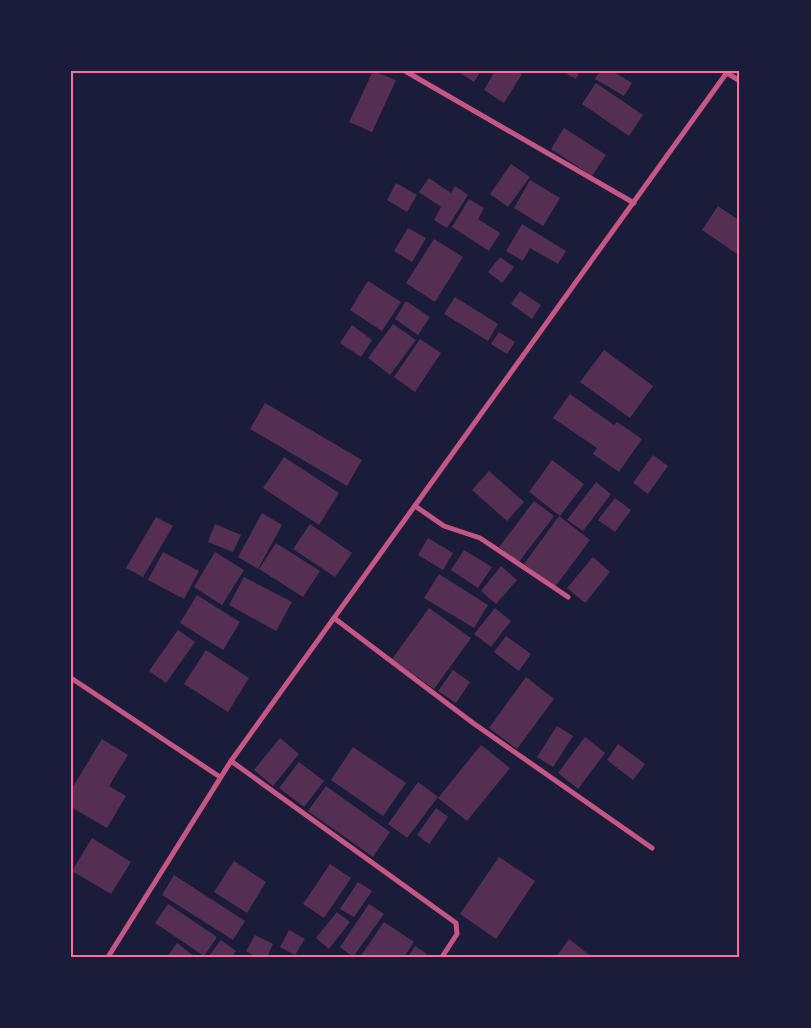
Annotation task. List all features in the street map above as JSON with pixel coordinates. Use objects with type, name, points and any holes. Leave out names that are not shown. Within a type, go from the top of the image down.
[{"type":"street","points":[[405,71],[634,203]]},
{"type":"street","points":[[108,957],[231,761],[334,618],[728,72],[740,81]]},
{"type":"street","points":[[416,506],[444,526],[480,538],[568,597]]},
{"type":"street","points":[[334,618],[473,723],[652,848]]},
{"type":"street","points":[[71,678],[220,778]]},
{"type":"street","points":[[231,761],[456,923],[457,934],[442,957]]},
{"type":"building","points":[[373,71],[396,80],[372,132],[349,122]]},
{"type":"building","points":[[457,71],[481,71],[474,82]]},
{"type":"building","points":[[495,71],[518,71],[522,74],[504,103],[484,90]]},
{"type":"building","points":[[561,71],[580,71],[576,79]]},
{"type":"building","points":[[600,71],[612,71],[632,83],[624,96],[595,79]]},
{"type":"building","points":[[596,83],[643,115],[629,136],[582,104]]},
{"type":"building","points":[[564,128],[606,155],[592,176],[551,149]]},
{"type":"building","points":[[511,164],[530,177],[508,207],[490,194]]},
{"type":"building","points":[[429,178],[451,193],[455,186],[468,195],[447,228],[434,220],[441,207],[419,192]]},
{"type":"building","points":[[530,180],[560,198],[543,226],[514,208]]},
{"type":"building","points":[[396,183],[417,195],[407,212],[387,200]]},
{"type":"building","points":[[469,199],[484,208],[478,219],[500,233],[489,251],[452,227]]},
{"type":"building","points":[[718,206],[740,221],[740,256],[702,230]]},
{"type":"building","points":[[522,224],[566,251],[558,264],[530,248],[523,261],[506,251]]},
{"type":"building","points":[[408,228],[426,238],[412,262],[394,251]]},
{"type":"building","points":[[434,239],[463,257],[435,302],[406,283]]},
{"type":"building","points":[[500,257],[514,267],[502,283],[488,272]]},
{"type":"building","points":[[368,281],[401,302],[382,331],[350,310]]},
{"type":"building","points":[[520,291],[541,305],[532,319],[511,304]]},
{"type":"building","points":[[455,297],[498,324],[488,341],[444,314]]},
{"type":"building","points":[[406,301],[430,317],[418,335],[395,319]]},
{"type":"building","points":[[393,324],[416,340],[390,375],[368,358]]},
{"type":"building","points":[[352,325],[372,340],[361,357],[340,343]]},
{"type":"building","points":[[499,332],[515,342],[507,354],[491,344]]},
{"type":"building","points":[[420,339],[441,353],[415,392],[394,377]]},
{"type":"building","points":[[604,350],[653,386],[630,418],[580,382]]},
{"type":"building","points":[[570,394],[614,425],[617,422],[642,439],[619,472],[593,454],[597,448],[553,418]]},
{"type":"building","points":[[265,403],[362,460],[347,486],[250,429]]},
{"type":"building","points":[[653,455],[668,466],[648,494],[633,483]]},
{"type":"building","points":[[284,457],[339,493],[319,525],[263,488]]},
{"type":"building","points":[[552,460],[584,484],[560,516],[529,492]]},
{"type":"building","points":[[489,471],[524,502],[507,521],[472,490]]},
{"type":"building","points":[[596,482],[611,494],[583,531],[567,520]]},
{"type":"building","points":[[615,498],[631,510],[615,532],[598,520]]},
{"type":"building","points":[[534,501],[554,516],[519,562],[499,547]]},
{"type":"building","points":[[262,513],[282,525],[258,569],[238,557]]},
{"type":"building","points":[[559,516],[590,540],[555,587],[524,564]]},
{"type":"building","points":[[156,517],[173,526],[143,577],[126,568]]},
{"type":"building","points":[[215,524],[241,535],[233,552],[208,542]]},
{"type":"building","points":[[310,524],[352,553],[335,577],[293,549]]},
{"type":"building","points":[[428,538],[453,553],[443,570],[418,555]]},
{"type":"building","points":[[276,543],[320,571],[303,597],[259,569]]},
{"type":"building","points":[[464,550],[492,567],[478,588],[451,570]]},
{"type":"building","points":[[163,552],[199,571],[184,599],[148,580]]},
{"type":"building","points":[[215,552],[244,570],[222,605],[194,587]]},
{"type":"building","points":[[593,557],[610,572],[585,603],[567,588]]},
{"type":"building","points":[[501,566],[517,580],[496,604],[481,591]]},
{"type":"building","points":[[439,574],[488,605],[474,628],[424,598]]},
{"type":"building","points":[[244,577],[292,602],[276,631],[229,605]]},
{"type":"building","points":[[197,595],[240,622],[223,650],[180,623]]},
{"type":"building","points":[[429,608],[471,638],[434,689],[392,659]]},
{"type":"building","points":[[495,608],[511,621],[491,647],[474,634]]},
{"type":"building","points":[[178,630],[195,642],[166,683],[149,671]]},
{"type":"building","points":[[506,636],[531,654],[519,671],[494,652]]},
{"type":"building","points":[[206,650],[249,678],[228,712],[184,684]]},
{"type":"building","points":[[453,670],[470,682],[456,703],[438,691]]},
{"type":"building","points":[[526,677],[554,699],[517,749],[489,728]]},
{"type":"building","points":[[557,726],[573,736],[553,767],[537,757]]},
{"type":"building","points":[[585,737],[605,753],[578,789],[558,773]]},
{"type":"building","points":[[280,738],[299,754],[273,786],[254,770]]},
{"type":"building","points":[[102,739],[128,755],[109,786],[126,796],[107,828],[71,807],[71,790]]},
{"type":"building","points":[[618,744],[645,764],[633,780],[607,760]]},
{"type":"building","points":[[481,745],[510,768],[467,821],[438,798]]},
{"type":"building","points":[[353,747],[406,783],[383,816],[331,780]]},
{"type":"building","points":[[299,762],[324,781],[304,807],[279,788]]},
{"type":"building","points":[[418,782],[438,797],[407,838],[388,824]]},
{"type":"building","points":[[326,786],[390,832],[373,857],[308,811]]},
{"type":"building","points":[[436,808],[448,817],[429,844],[417,835]]},
{"type":"building","points":[[92,838],[131,862],[111,894],[72,871]]},
{"type":"building","points":[[499,857],[535,881],[496,939],[460,914]]},
{"type":"building","points":[[234,861],[266,882],[247,913],[214,892]]},
{"type":"building","points":[[330,864],[351,878],[324,918],[303,904]]},
{"type":"building","points":[[174,875],[245,921],[233,940],[162,895]]},
{"type":"building","points":[[358,882],[372,891],[354,917],[340,909]]},
{"type":"building","points":[[168,904],[217,937],[204,956],[155,923]]},
{"type":"building","points":[[369,904],[384,914],[353,957],[340,947]]},
{"type":"building","points":[[337,912],[350,922],[329,949],[316,938]]},
{"type":"building","points":[[384,922],[414,942],[404,957],[360,957]]},
{"type":"building","points":[[289,930],[305,939],[295,955],[280,947]]},
{"type":"building","points":[[255,935],[273,944],[267,957],[256,957],[246,951]]},
{"type":"building","points":[[569,939],[592,957],[556,957]]},
{"type":"building","points":[[221,940],[236,951],[232,957],[208,957]]},
{"type":"building","points":[[177,943],[195,957],[167,957]]},
{"type":"building","points":[[415,946],[427,954],[425,957],[408,957]]}]
